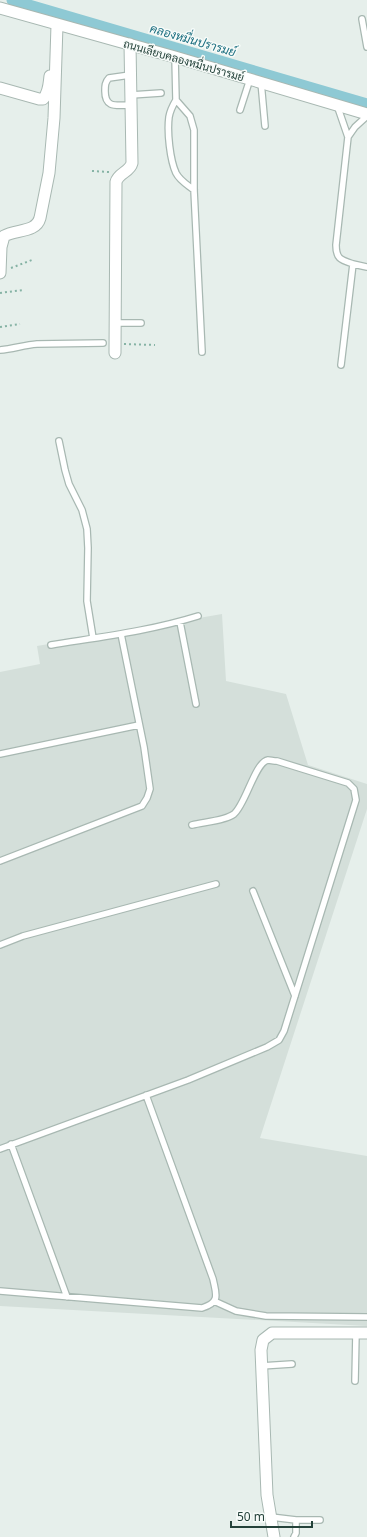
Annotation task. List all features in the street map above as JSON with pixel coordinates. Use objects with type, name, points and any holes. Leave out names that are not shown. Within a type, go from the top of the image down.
[{"type":"street","name":"ถนนเลียบคลองหมื่นปรารมย์","points":[[0,8],[261,82],[367,115]]},
{"type":"street","points":[[0,88],[38,99],[43,99],[46,96],[49,86],[54,24]]},
{"type":"street","points":[[0,272],[1,247],[4,236],[34,227],[39,222],[40,218],[49,173],[54,118],[54,24]]},
{"type":"street","points":[[115,348],[116,182],[118,177],[130,169],[132,163],[130,44]]},
{"type":"street","points":[[274,1537],[267,1495],[261,1366],[261,1350],[263,1340],[272,1333],[362,1333]]},
{"type":"lane","points":[[362,19],[367,47]]},
{"type":"lane","points":[[175,57],[176,100],[170,110],[169,118],[171,161],[180,178],[194,190]]},
{"type":"lane","points":[[130,75],[109,78],[105,87],[106,102],[110,105],[161,93]]},
{"type":"lane","points":[[240,110],[250,79]]},
{"type":"lane","points":[[261,82],[265,126]]},
{"type":"lane","points":[[176,100],[190,116],[193,123],[194,190],[202,352]]},
{"type":"lane","points":[[337,105],[348,137],[336,254],[342,260],[367,267]]},
{"type":"lane","points":[[348,137],[355,127],[367,115]]},
{"type":"lane","points":[[341,365],[353,264]]},
{"type":"lane","points":[[115,323],[141,323]]},
{"type":"lane","points":[[0,350],[37,344],[103,343]]},
{"type":"lane","points":[[59,441],[65,470],[82,510],[87,529],[87,601],[93,638]]},
{"type":"lane","points":[[51,645],[121,634],[180,622],[198,616]]},
{"type":"lane","points":[[180,622],[196,704]]},
{"type":"lane","points":[[0,861],[142,806],[148,798],[150,789],[121,634]]},
{"type":"lane","points":[[0,754],[139,725]]},
{"type":"lane","points":[[0,1148],[188,1080],[267,1047],[279,1040],[284,1031],[356,800],[354,789],[348,783],[277,761],[268,760],[261,763],[243,802],[233,814],[218,820],[192,825]]},
{"type":"lane","points":[[0,945],[23,936],[216,884]]},
{"type":"lane","points":[[253,891],[295,996]]},
{"type":"lane","points":[[0,1291],[202,1308],[211,1305],[214,1301],[217,1296],[213,1279],[146,1095]]},
{"type":"lane","points":[[11,1144],[67,1297]]},
{"type":"lane","points":[[214,1301],[236,1311],[266,1316],[367,1317]]},
{"type":"lane","points":[[356,1382],[362,1333]]},
{"type":"lane","points":[[261,1366],[292,1364]]},
{"type":"lane","points":[[270,1517],[296,1520],[320,1520]]},
{"type":"lane","points":[[294,1537],[296,1533],[296,1520]]},
{"type":"path","points":[[0,272],[32,260]]},
{"type":"path","points":[[0,293],[22,290]]},
{"type":"path","points":[[0,327],[20,324]]},
{"type":"path","points":[[115,348],[155,345]]},
{"type":"shaded area","points":[[222,614],[226,681],[286,694],[308,765],[367,784],[367,809],[260,1138],[367,1156],[367,1326],[0,1306],[0,672],[40,664],[37,646]]},
{"type":"waterway","name":"คลองหมื่นปรารมย์","points":[[12,0],[367,104]]}]
